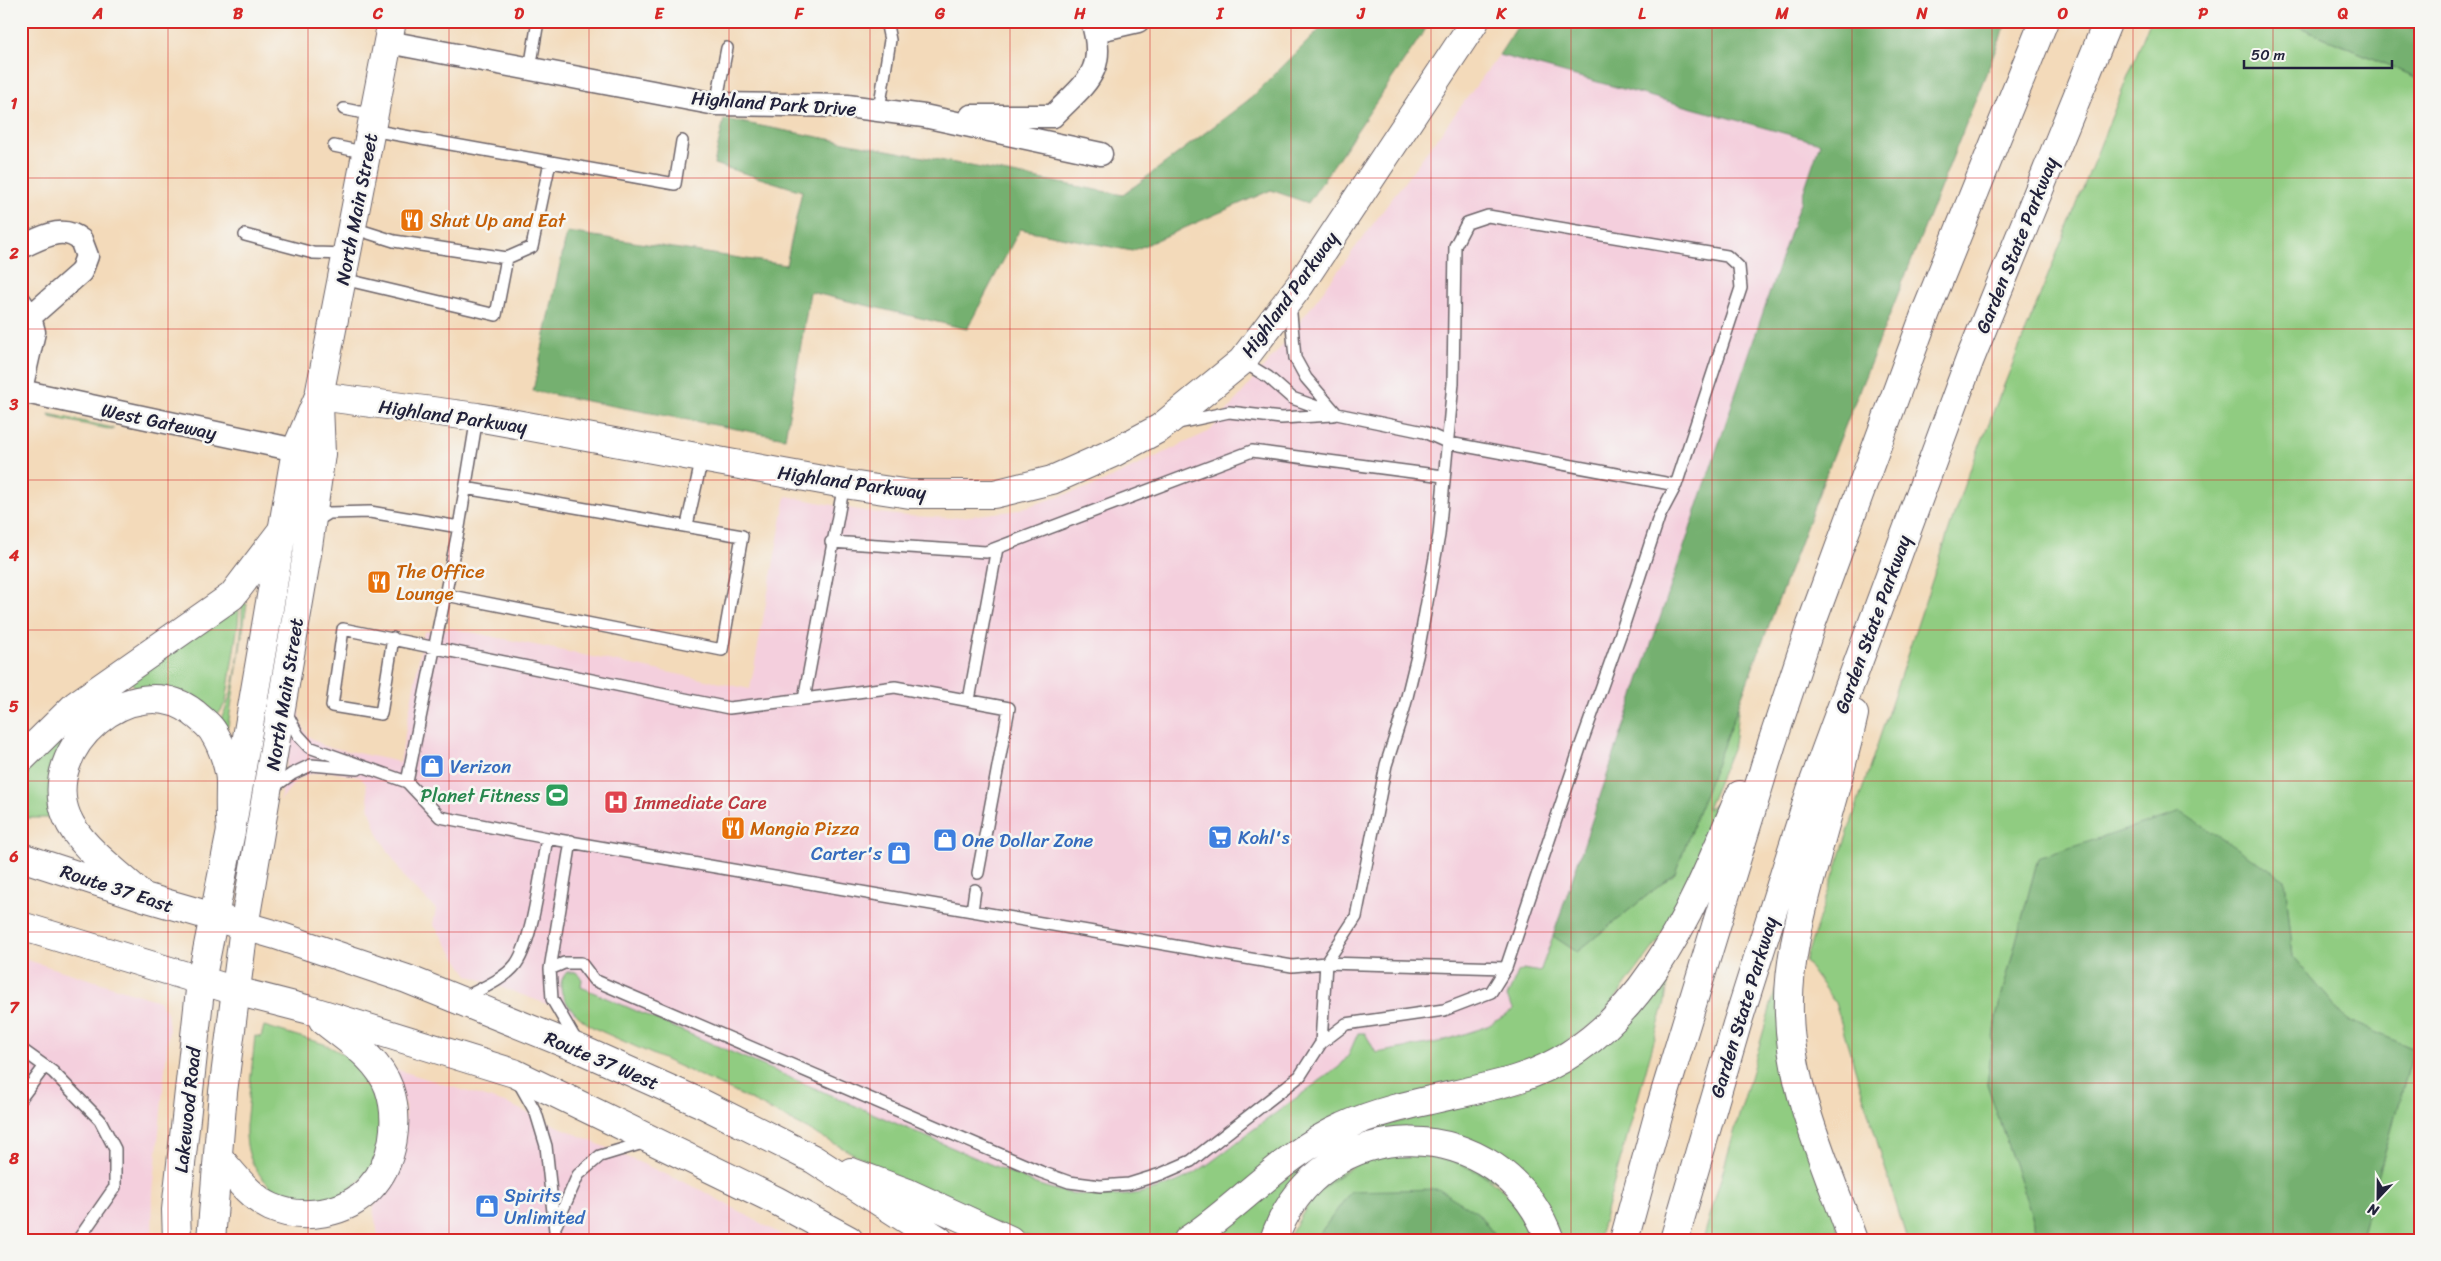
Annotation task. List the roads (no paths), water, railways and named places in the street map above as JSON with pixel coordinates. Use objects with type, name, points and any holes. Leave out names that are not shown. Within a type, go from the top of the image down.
[{"type":"main road","name":"Highland Parkway","points":[[319,396],[477,417],[844,484],[910,494],[994,494],[1052,480],[1115,452],[1160,428],[1242,361],[1290,298],[1475,21]]},
{"type":"main road","points":[[1624,1240],[1663,1100],[1772,743],[1811,625],[1926,312],[2044,21]]},
{"type":"main road","name":"Garden State Parkway","points":[[1674,1240],[1734,1034],[1811,790],[1864,651],[1970,359],[2108,21]]},
{"type":"main road","name":"North Main Street","points":[[201,981],[231,831],[296,450],[319,396],[390,32]]},
{"type":"main road","name":"North Main Street","points":[[236,991],[244,927],[268,792],[321,454],[319,396]]},
{"type":"main road","points":[[21,759],[76,705],[232,596],[283,529]]},
{"type":"main road","points":[[1188,1240],[1325,1135],[1367,1118],[1517,1079],[1547,1068],[1578,1049],[1609,1023],[1635,995],[1660,960],[1697,895],[1811,625]]},
{"type":"main road","points":[[1853,1240],[1798,1081],[1791,1046],[1789,1006],[1790,978],[1801,914],[1844,761],[1857,702],[1864,651]]},
{"type":"main road","points":[[144,897],[87,844],[67,816],[62,794],[64,772],[74,747],[88,729],[105,715],[126,704],[143,699],[163,699],[185,707],[201,719],[215,734],[230,780],[228,808],[231,831]]},
{"type":"main road","name":"Route 37 East","points":[[21,857],[244,927]]},
{"type":"main road","points":[[21,926],[201,981],[310,1010],[514,1073],[775,1200],[849,1240]]},
{"type":"main road","name":"Route 37 West","points":[[244,927],[276,935],[407,979],[457,1001],[582,1050],[703,1104],[813,1159],[939,1240]]},
{"type":"main road","name":"Lakewood Road","points":[[177,1240],[176,1210],[201,981]]},
{"type":"main road","name":"Lakewood Road","points":[[211,1240],[223,1092],[236,991]]},
{"type":"main road","points":[[219,1158],[258,1199],[272,1207],[306,1216],[343,1206],[370,1188],[387,1161],[395,1118],[388,1087],[368,1056],[310,1010]]},
{"type":"main road","points":[[1274,1240],[1294,1201],[1322,1172],[1359,1150],[1386,1143],[1419,1141],[1466,1150],[1495,1165],[1530,1200],[1550,1240]]},
{"type":"main road","points":[[813,1159],[908,1193],[1010,1240]]},
{"type":"main road","points":[[775,1200],[814,1240]]},
{"type":"street","points":[[924,116],[1053,116],[1089,80],[1098,61],[1093,26],[1138,21]]},
{"type":"street","name":"Highland Park Drive","points":[[390,32],[530,69],[716,104],[847,106],[879,110],[924,116],[1101,154]]},
{"type":"street","points":[[21,247],[58,232],[67,232],[81,240],[87,256],[81,272],[25,310],[34,332],[21,390]]},
{"type":"street","name":"West Gateway","points":[[21,390],[183,420],[296,450]]},
{"type":"lane","points":[[530,69],[538,21]]},
{"type":"lane","points":[[879,110],[890,40],[887,23]]},
{"type":"lane","points":[[716,104],[727,48]]},
{"type":"lane","points":[[344,109],[371,133]]},
{"type":"lane","points":[[334,146],[371,133],[675,184],[682,140]]},
{"type":"lane","points":[[245,235],[314,253],[348,254],[394,241],[507,258],[532,247],[550,162]]},
{"type":"lane","points":[[550,969],[564,962],[581,963],[594,980],[1017,1162],[1069,1182],[1100,1186],[1129,1184],[1161,1174],[1191,1161],[1300,1076],[1321,1043],[1346,1024],[1444,1010],[1491,992],[1506,968],[1659,517],[1676,485],[1741,288],[1739,267],[1727,256],[1488,216],[1467,223],[1455,246],[1454,383],[1449,443],[1443,476],[1439,535],[1418,652],[1404,709],[1386,765],[1356,917],[1326,964],[1321,1043]]},
{"type":"lane","points":[[348,254],[496,315],[507,258]]},
{"type":"lane","points":[[1290,298],[1295,358],[1306,378],[1337,414]]},
{"type":"lane","points":[[1242,361],[1268,377],[1292,398],[1337,414],[1424,432],[1449,443],[1676,485]]},
{"type":"lane","points":[[1160,428],[1229,412],[1282,418],[1337,414]]},
{"type":"lane","points":[[407,782],[446,595],[477,417]]},
{"type":"lane","points":[[831,542],[986,552],[1252,451],[1443,476]]},
{"type":"lane","points":[[688,526],[702,457]]},
{"type":"lane","points":[[804,699],[831,542],[844,484]]},
{"type":"lane","points":[[446,595],[722,650],[742,536],[465,488]]},
{"type":"lane","points":[[311,524],[329,513],[370,512],[459,527]]},
{"type":"lane","points":[[969,700],[997,548]]},
{"type":"lane","points":[[392,638],[381,714],[332,706],[343,629],[436,646],[729,708],[895,687],[1009,708],[978,873]]},
{"type":"lane","points":[[282,704],[298,735],[309,747],[407,782],[440,817],[547,838],[1292,966],[1326,964],[1506,968]]},
{"type":"lane","points":[[268,792],[292,774],[311,765],[378,771]]},
{"type":"lane","points":[[457,1001],[494,981],[515,966],[526,946],[547,838]]},
{"type":"lane","points":[[571,841],[550,969],[552,999],[582,1050]]},
{"type":"lane","points":[[972,911],[975,890]]},
{"type":"lane","points":[[21,1049],[44,1066],[100,1120],[115,1149],[115,1187],[78,1240]]},
{"type":"lane","points":[[21,1098],[44,1066]]},
{"type":"lane","points":[[514,1073],[536,1113],[546,1146],[556,1240]]},
{"type":"lane","points":[[555,1226],[578,1175],[600,1156],[654,1140]]},
{"type":"place","name":"Shut Up and Eat","points":[[412,220]]},
{"type":"place","name":"The Office Lounge","points":[[379,582]]},
{"type":"place","name":"Verizon","points":[[432,766]]},
{"type":"place","name":"Planet Fitness","points":[[557,795]]},
{"type":"place","name":"Immediate Care","points":[[616,802]]},
{"type":"place","name":"Mangia Pizza","points":[[733,828]]},
{"type":"place","name":"Kohl's","points":[[1220,837]]},
{"type":"place","name":"One Dollar Zone","points":[[945,840]]},
{"type":"place","name":"Carter's","points":[[899,853]]},
{"type":"place","name":"Spirits Unlimited","points":[[487,1206]]}]
